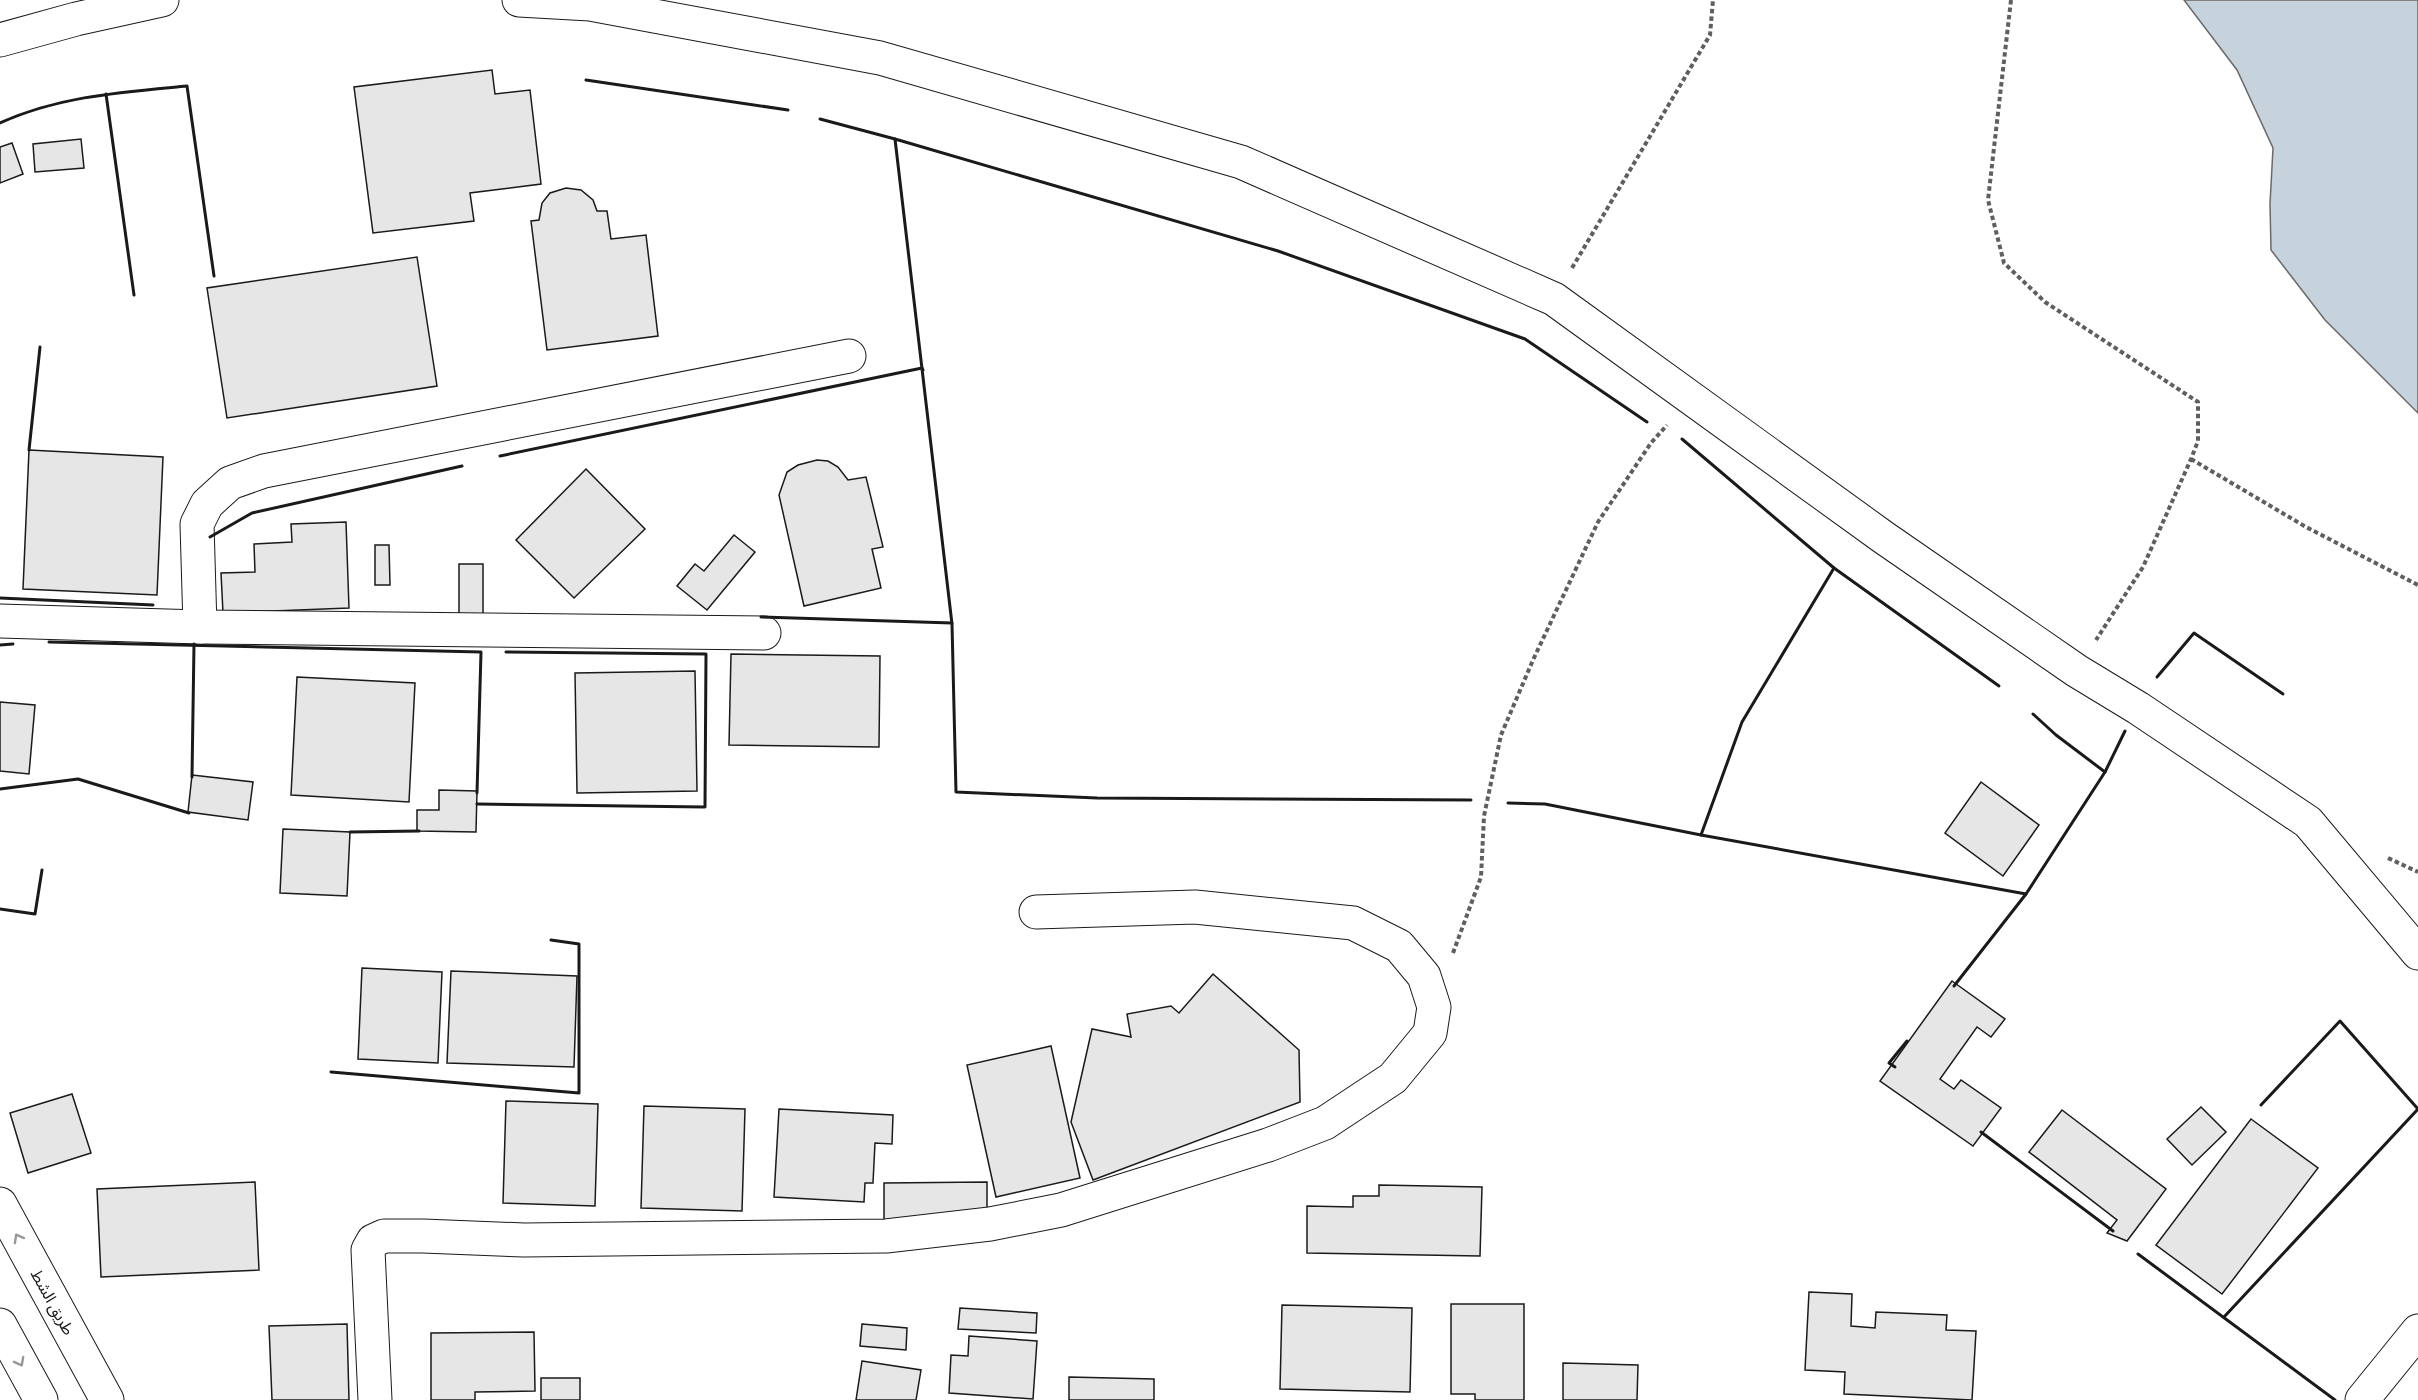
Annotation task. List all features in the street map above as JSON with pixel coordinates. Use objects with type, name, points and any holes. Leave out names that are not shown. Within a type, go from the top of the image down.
[{"type":"main road","points":[[0,40],[76,19],[162,0]]},
{"type":"main road","points":[[519,0],[590,4],[880,58],[1241,162],[1554,298],[1884,537],[2077,671],[2138,708],[2308,822],[2418,953]]},
{"type":"main road","points":[[200,627],[197,524],[207,504],[230,483],[264,471],[849,356]]},
{"type":"main road","points":[[0,621],[200,627],[764,633]]},
{"type":"main road","points":[[375,1400],[368,1250],[373,1241],[384,1236],[524,1240],[886,1236],[990,1224],[1061,1210],[1268,1144],[1325,1123],[1394,1078],[1430,1033],[1434,1007],[1424,976],[1399,946],[1353,923],[1195,907],[1036,912]]},
{"type":"main road","name":"طريق الشط","points":[[0,1204],[106,1400]]},
{"type":"main road","points":[[0,1324],[40,1400]]},
{"type":"main road","points":[[2362,1400],[2416,1336]]},
{"type":"path","points":[[1554,298],[1710,35],[1713,0]]},
{"type":"path","points":[[2011,0],[1988,200],[2004,263],[2045,302],[2198,402],[2198,441],[2143,567],[2077,671]]},
{"type":"path","points":[[1434,1007],[1481,877],[1484,816],[1501,735],[1533,660],[1598,522],[1651,443],[1691,397]]},
{"type":"path","points":[[2191,459],[2306,527],[2418,585]]},
{"type":"shaded area","points":[[2184,0],[2418,0],[2418,413],[2325,320],[2271,250],[2270,204],[2273,148],[2237,70]]},
{"type":"building","points":[[492,70],[495,94],[530,90],[541,184],[470,193],[474,221],[373,233],[354,87]]},
{"type":"building","points":[[81,139],[84,168],[35,172],[33,144]]},
{"type":"building","points":[[12,143],[23,174],[0,183],[0,147]]},
{"type":"building","points":[[566,188],[581,190],[593,200],[597,211],[607,211],[611,239],[646,235],[658,336],[547,350],[531,221],[539,220],[542,203],[550,193]]},
{"type":"building","points":[[417,257],[437,386],[227,418],[207,288]]},
{"type":"building","points":[[29,450],[163,457],[157,595],[23,589]]},
{"type":"building","points":[[817,460],[828,461],[838,467],[848,480],[866,477],[883,547],[872,549],[881,588],[804,606],[779,495],[787,472],[798,465]]},
{"type":"building","points":[[586,469],[645,529],[574,598],[516,540]]},
{"type":"building","points":[[346,522],[349,608],[223,613],[221,573],[255,572],[254,544],[292,542],[291,524]]},
{"type":"building","points":[[734,535],[755,552],[707,610],[677,586],[695,564],[704,571]]},
{"type":"building","points":[[375,545],[389,545],[390,585],[375,585]]},
{"type":"building","points":[[459,564],[483,564],[483,617],[459,617]]},
{"type":"building","points":[[731,654],[880,656],[879,747],[729,745]]},
{"type":"building","points":[[695,671],[697,791],[577,793],[575,673]]},
{"type":"building","points":[[297,677],[415,683],[409,802],[291,795]]},
{"type":"building","points":[[0,702],[35,705],[29,774],[0,771]]},
{"type":"building","points":[[192,775],[253,782],[248,820],[188,812]]},
{"type":"building","points":[[1981,782],[2039,825],[2003,876],[1945,833]]},
{"type":"building","points":[[439,790],[477,791],[476,832],[417,831],[417,810],[439,810]]},
{"type":"building","points":[[283,829],[350,832],[347,896],[280,893]]},
{"type":"building","points":[[362,968],[442,972],[438,1063],[358,1059]]},
{"type":"building","points":[[451,971],[577,976],[574,1067],[447,1063]]},
{"type":"building","points":[[1213,974],[1299,1050],[1300,1102],[1093,1180],[1071,1122],[1092,1029],[1131,1037],[1127,1014],[1171,1006],[1179,1013]]},
{"type":"building","points":[[1952,981],[2005,1019],[1991,1037],[1977,1027],[1940,1079],[1954,1089],[1961,1080],[2001,1108],[1973,1146],[1880,1081]]},
{"type":"building","points":[[1051,1046],[1080,1178],[996,1197],[967,1065]]},
{"type":"building","points":[[72,1094],[91,1153],[28,1173],[10,1113]]},
{"type":"building","points":[[506,1101],[598,1104],[595,1206],[503,1203]]},
{"type":"building","points":[[644,1106],[745,1109],[742,1211],[641,1208]]},
{"type":"building","points":[[2201,1107],[2226,1132],[2192,1165],[2167,1139]]},
{"type":"building","points":[[779,1109],[893,1115],[892,1144],[875,1143],[873,1183],[865,1183],[864,1202],[774,1197]]},
{"type":"building","points":[[2062,1110],[2166,1189],[2127,1241],[2107,1233],[2117,1220],[2029,1152]]},
{"type":"building","points":[[2251,1119],[2318,1168],[2222,1294],[2156,1245]]},
{"type":"building","points":[[255,1182],[259,1270],[101,1277],[97,1189]]},
{"type":"building","points":[[987,1182],[987,1218],[884,1220],[884,1183]]},
{"type":"building","points":[[1379,1185],[1482,1187],[1480,1256],[1307,1253],[1307,1206],[1353,1207],[1353,1196],[1379,1196]]},
{"type":"building","points":[[1809,1292],[1852,1294],[1851,1326],[1875,1328],[1876,1312],[1947,1315],[1946,1330],[1976,1331],[1972,1400],[1844,1394],[1845,1372],[1805,1370]]},
{"type":"building","points":[[1451,1304],[1524,1304],[1524,1400],[1475,1400],[1475,1394],[1451,1394]]},
{"type":"building","points":[[1282,1305],[1412,1308],[1410,1392],[1280,1389]]},
{"type":"building","points":[[960,1308],[1037,1313],[1036,1333],[958,1329]]},
{"type":"building","points":[[347,1324],[349,1400],[272,1400],[269,1326]]},
{"type":"building","points":[[862,1324],[907,1328],[906,1350],[860,1346]]},
{"type":"building","points":[[534,1332],[535,1391],[475,1392],[475,1400],[431,1400],[431,1333]]},
{"type":"building","points":[[969,1336],[1037,1341],[1033,1399],[949,1393],[951,1355],[968,1356]]},
{"type":"building","points":[[862,1361],[921,1370],[916,1400],[856,1400]]},
{"type":"building","points":[[1563,1363],[1638,1365],[1637,1400],[1563,1400]]},
{"type":"building","points":[[1069,1377],[1154,1379],[1154,1400],[1069,1400]]},
{"type":"building","points":[[541,1378],[580,1378],[580,1400],[541,1400]]},
{"type":"wall","points":[[586,80],[788,110]]},
{"type":"wall","points":[[0,123],[68,101],[115,93],[187,86],[214,276]]},
{"type":"wall","points":[[106,94],[134,295]]},
{"type":"wall","points":[[820,119],[895,139]]},
{"type":"wall","points":[[1471,800],[1097,798],[956,792],[952,624],[895,139],[1278,251],[1525,339],[1647,422]]},
{"type":"wall","points":[[29,450],[40,347]]},
{"type":"wall","points":[[500,456],[922,368],[923,370]]},
{"type":"wall","points":[[1508,803],[1545,804],[1701,835],[1742,722],[1834,568],[1682,439]]},
{"type":"wall","points":[[210,537],[252,513],[462,466]]},
{"type":"wall","points":[[1834,568],[1999,686]]},
{"type":"wall","points":[[0,598],[153,605]]},
{"type":"wall","points":[[761,617],[952,623]]},
{"type":"wall","points":[[2157,677],[2194,633],[2283,694]]},
{"type":"wall","points":[[49,642],[481,652],[477,793]]},
{"type":"wall","points":[[0,645],[13,644]]},
{"type":"wall","points":[[192,777],[194,644]]},
{"type":"wall","points":[[477,804],[705,807],[706,654],[506,652]]},
{"type":"wall","points":[[1701,835],[2026,894],[2105,772],[2056,735],[2033,714]]},
{"type":"wall","points":[[2105,772],[2125,731]]},
{"type":"wall","points":[[0,789],[78,779],[189,813]]},
{"type":"wall","points":[[350,832],[419,831]]},
{"type":"wall","points":[[0,909],[35,914],[42,870]]},
{"type":"wall","points":[[1954,986],[2026,894]]},
{"type":"wall","points":[[331,1072],[579,1093],[579,944],[551,940]]},
{"type":"wall","points":[[2224,1317],[2418,1109],[2340,1021],[2261,1105]]},
{"type":"wall","points":[[1895,1067],[1889,1063],[1907,1041]]},
{"type":"wall","points":[[1981,1132],[2113,1231]]},
{"type":"wall","points":[[2138,1254],[2335,1400]]}]
